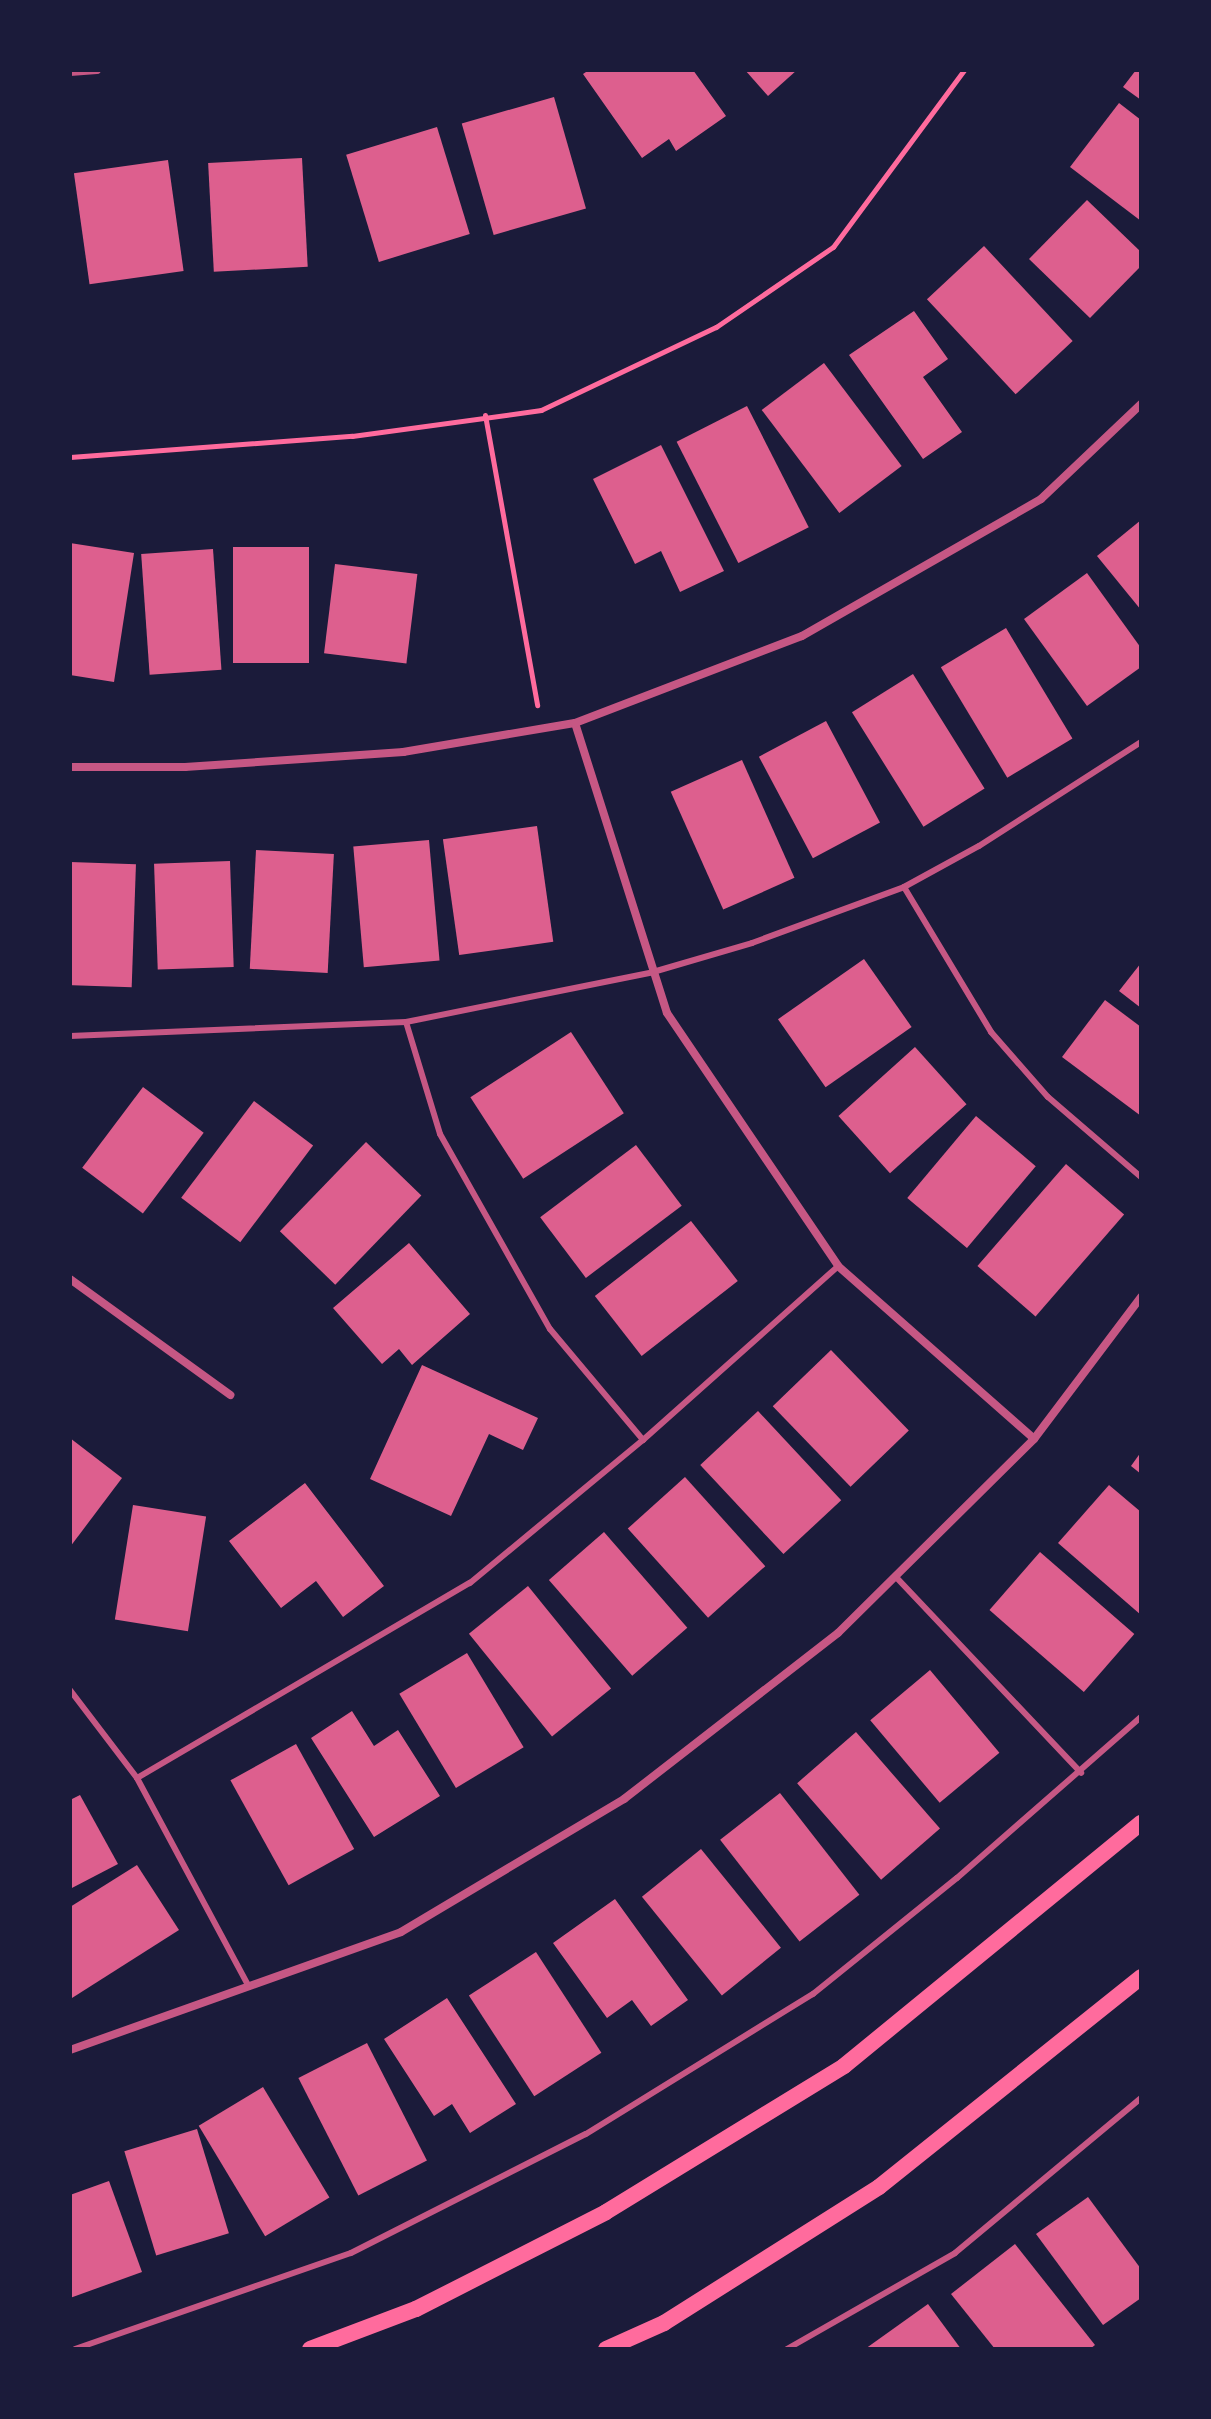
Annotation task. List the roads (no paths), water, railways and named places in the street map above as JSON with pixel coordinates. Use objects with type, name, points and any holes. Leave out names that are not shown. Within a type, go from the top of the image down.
[{"type":"main road","points":[[310,2349],[416,2309],[606,2212],[844,2066],[1141,1823]]},
{"type":"main road","points":[[606,2349],[664,2323],[879,2187],[1141,1977]]},
{"type":"street","points":[[70,72],[97,70]]},
{"type":"street","points":[[70,767],[185,767],[403,752],[575,723],[802,636],[1041,499],[1141,404]]},
{"type":"street","points":[[575,723],[667,1013],[838,1266],[1034,1439]]},
{"type":"street","points":[[70,1279],[230,1395]]},
{"type":"street","points":[[70,2050],[401,1932],[624,1799],[838,1633],[1034,1439],[1141,1297]]},
{"type":"lane","points":[[70,1036],[406,1022],[653,972],[752,943],[904,887],[991,839],[1141,742]]},
{"type":"lane","points":[[904,887],[991,1032],[1048,1097],[1141,1177]]},
{"type":"lane","points":[[406,1022],[440,1134],[550,1329],[643,1440]]},
{"type":"lane","points":[[137,1778],[470,1583],[643,1440],[838,1266]]},
{"type":"lane","points":[[895,1576],[1081,1773]]},
{"type":"lane","points":[[70,1690],[137,1778],[249,1987]]},
{"type":"lane","points":[[75,2349],[351,2253],[586,2134],[813,1994],[1081,1773],[1141,1717]]},
{"type":"lane","points":[[787,2349],[955,2253],[1141,2098]]}]
